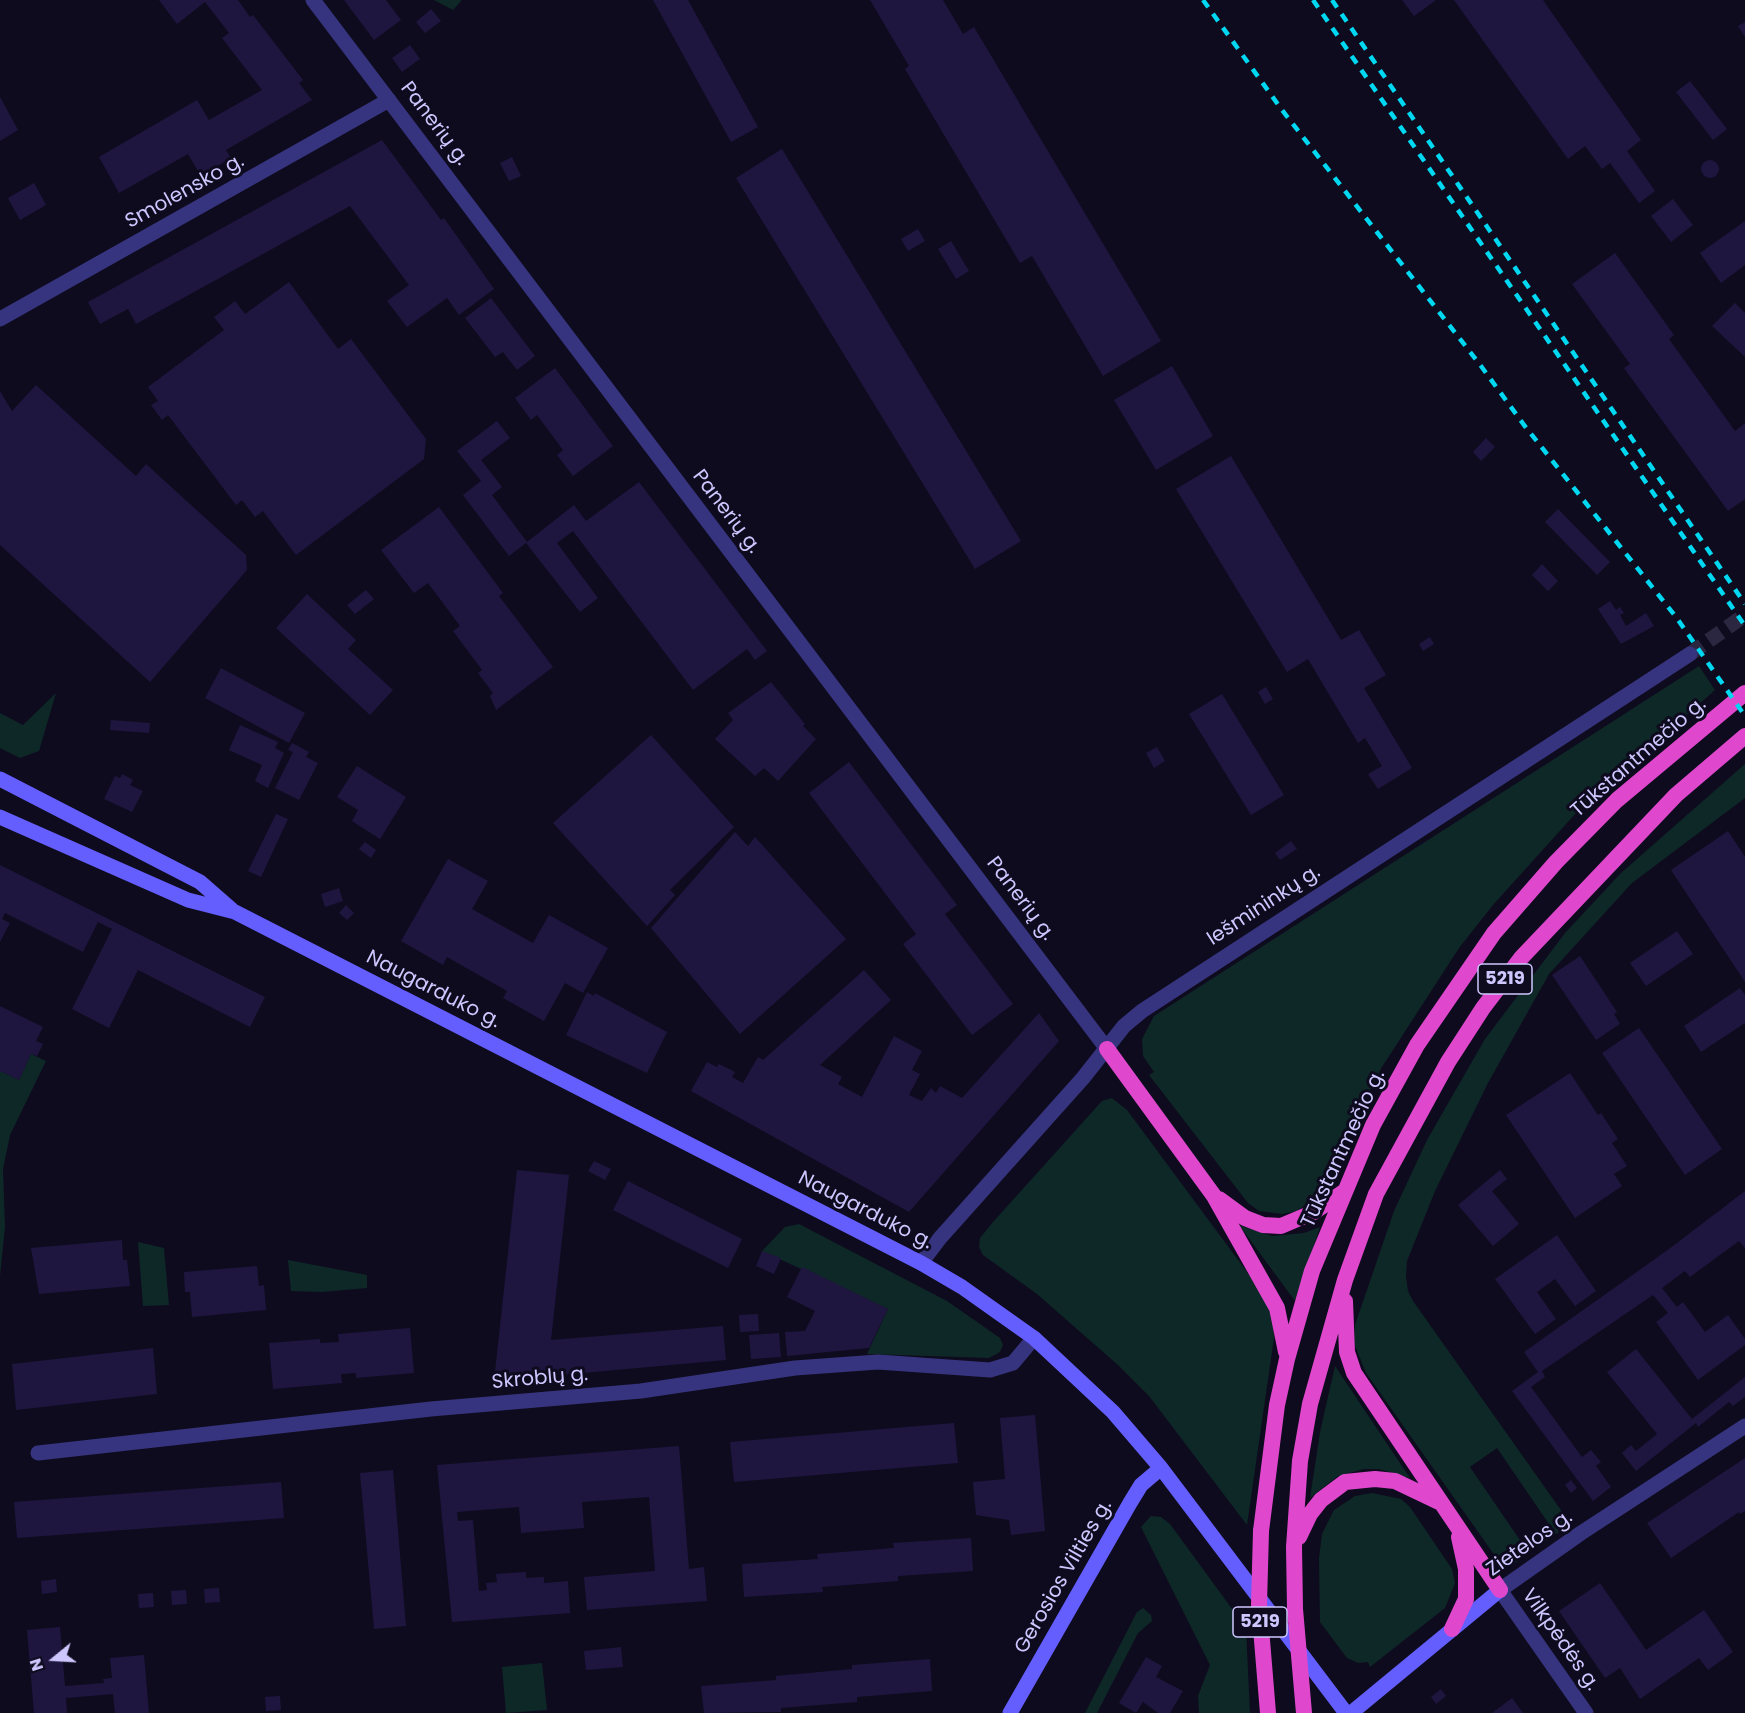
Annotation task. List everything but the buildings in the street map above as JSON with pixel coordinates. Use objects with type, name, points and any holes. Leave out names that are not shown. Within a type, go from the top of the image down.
[{"type":"highway","name":"Tūkstantmečio g.","points":[[1268,1713],[1259,1604],[1261,1531],[1277,1405],[1287,1359],[1312,1271],[1373,1125],[1417,1045],[1494,933],[1556,862],[1617,800],[1745,693]]},
{"type":"highway","name":"5219","points":[[1304,1713],[1295,1609],[1294,1547],[1300,1461],[1310,1404],[1345,1280],[1376,1194],[1448,1062],[1483,1008],[1521,958],[1599,873],[1676,795],[1745,736]]},
{"type":"highway","points":[[1107,1049],[1214,1196],[1277,1308],[1287,1359]]},
{"type":"highway","points":[[1214,1196],[1245,1218],[1263,1225],[1281,1226],[1297,1221],[1346,1191]]},
{"type":"highway","points":[[1345,1280],[1347,1352],[1354,1373],[1500,1590]]},
{"type":"highway","points":[[1294,1547],[1310,1514],[1333,1489],[1345,1482],[1360,1479],[1395,1481],[1440,1502]]},
{"type":"highway","points":[[1452,1629],[1466,1599],[1466,1569],[1457,1528]]},
{"type":"main road","name":"Naugarduko g.","points":[[0,779],[200,882],[235,912]]},
{"type":"main road","name":"Naugarduko g.","points":[[0,817],[188,900],[235,912],[921,1263],[962,1287],[1034,1338],[1093,1391],[1161,1468],[1346,1713]]},
{"type":"main road","name":"Gerosios Vilties g.","points":[[1010,1713],[1130,1503],[1142,1485],[1161,1468]]},
{"type":"main road","name":"Zietelos g.","points":[[1351,1713],[1500,1590]]},
{"type":"street","name":"Panerių g.","points":[[313,0],[1107,1049]]},
{"type":"street","name":"Smolensko g.","points":[[0,319],[389,100]]},
{"type":"street","name":"Iešmininkų g.","points":[[921,1263],[1107,1049],[1124,1026],[1142,1011],[1690,654]]},
{"type":"street","name":"Skroblų g.","points":[[38,1453],[431,1409],[641,1391],[795,1368],[878,1362],[990,1370],[1013,1363],[1034,1338]]},
{"type":"street","name":"Zietelos g.","points":[[1500,1590],[1581,1533],[1745,1426]]},
{"type":"street","name":"Vilkpėdės g.","points":[[1500,1590],[1586,1713]]},
{"type":"green space","points":[[434,0],[461,0],[461,1],[453,10]]},
{"type":"green space","points":[[1699,666],[1715,690],[1576,813],[1493,905],[1459,948],[1382,1067],[1351,1127],[1327,1185],[1317,1199],[1296,1211],[1282,1214],[1259,1211],[1248,1203],[1149,1075],[1154,1072],[1143,1056],[1142,1039],[1154,1016]]},
{"type":"green space","points":[[56,693],[39,751],[20,758],[0,748],[0,713],[23,725]]},
{"type":"green space","points":[[1745,764],[1745,798],[1632,883],[1549,974],[1488,1083],[1435,1191],[1407,1261],[1408,1291],[1413,1301],[1563,1513],[1563,1529],[1511,1566],[1500,1563],[1366,1373],[1354,1343],[1355,1325],[1394,1211],[1427,1140],[1485,1039],[1565,933],[1621,873]],"holes":[[[1497,1448],[1553,1530],[1526,1549],[1470,1467]]]},
{"type":"green space","points":[[31,1054],[46,1061],[10,1135],[3,1169],[5,1227],[0,1276],[0,1071],[19,1080]]},
{"type":"green space","points":[[1112,1098],[1127,1110],[1267,1299],[1273,1322],[1274,1338],[1247,1525],[1149,1396],[1118,1365],[1037,1294],[983,1255],[979,1247],[980,1238],[993,1222],[1102,1101]]},
{"type":"green space","points":[[799,1224],[947,1301],[1000,1338],[1003,1345],[1000,1352],[989,1358],[867,1354],[888,1309],[762,1251],[785,1227]]},
{"type":"green space","points":[[1239,1225],[1272,1236],[1304,1233],[1320,1227],[1295,1301]]},
{"type":"green space","points":[[138,1242],[164,1248],[169,1305],[143,1306]]},
{"type":"green space","points":[[288,1260],[367,1275],[367,1288],[322,1292],[291,1291]]},
{"type":"green space","points":[[1335,1366],[1410,1478],[1379,1469],[1364,1469],[1338,1476],[1310,1498],[1320,1432]]},
{"type":"green space","points":[[1372,1493],[1401,1499],[1410,1507],[1452,1569],[1455,1583],[1445,1608],[1370,1667],[1368,1662],[1358,1663],[1347,1658],[1320,1622],[1319,1558],[1322,1534],[1334,1510],[1355,1496]]},
{"type":"green space","points":[[1151,1516],[1161,1517],[1170,1524],[1246,1628],[1250,1713],[1199,1713],[1198,1696],[1210,1665],[1141,1527]]},
{"type":"green space","points":[[1143,1608],[1151,1615],[1152,1621],[1138,1633],[1097,1713],[1085,1713],[1137,1612]]},
{"type":"green space","points":[[542,1663],[547,1710],[506,1713],[502,1667]]},
{"type":"tunnel","points":[[1690,654],[1745,615]]},
{"type":"railway","points":[[1203,0],[1282,110],[1481,366],[1524,425],[1676,617],[1745,716]]},
{"type":"railway","points":[[1313,0],[1745,626]]},
{"type":"railway","points":[[1332,0],[1745,604]]}]
